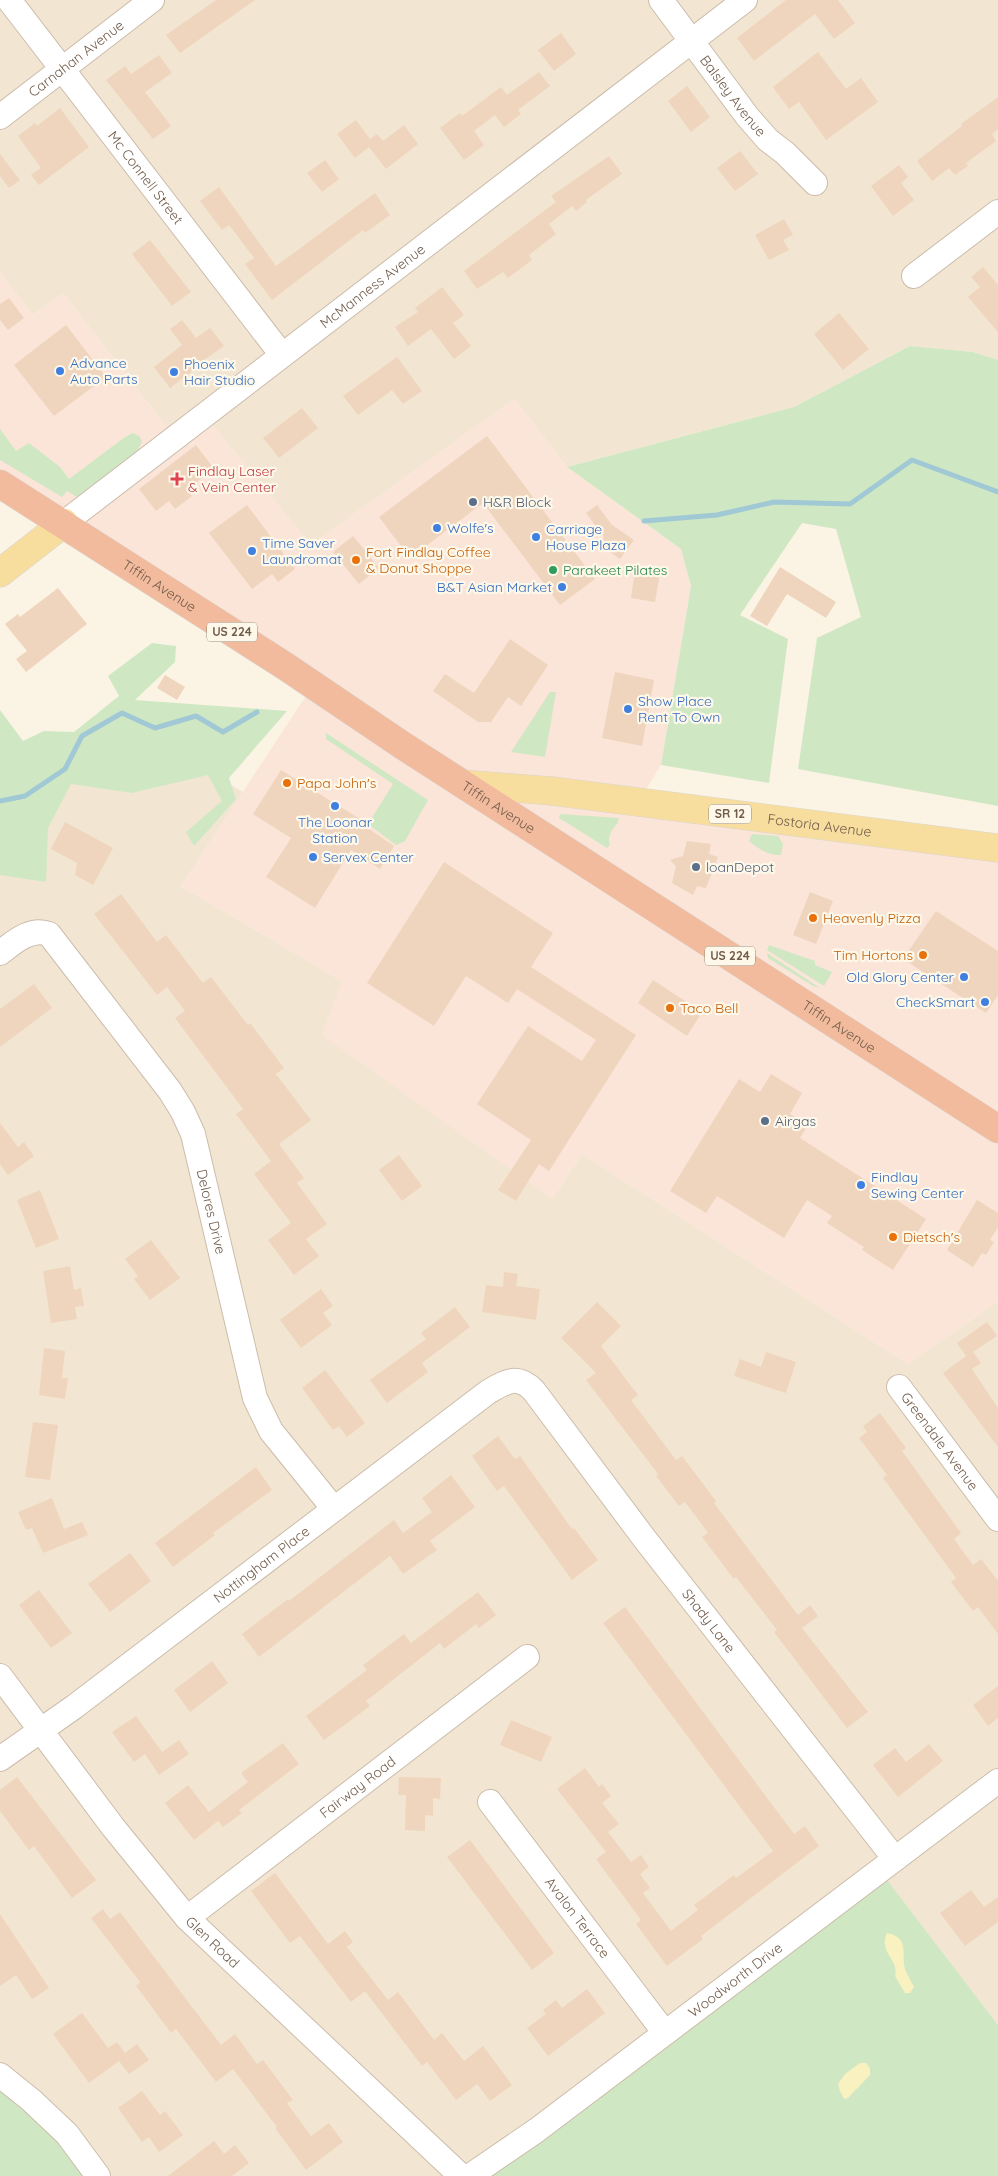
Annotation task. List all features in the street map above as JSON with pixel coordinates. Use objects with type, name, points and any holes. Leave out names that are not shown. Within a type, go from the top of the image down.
[{"type":"highway","name":"Tiffin Avenue","points":[[0,484],[64,523],[463,784],[998,1129]]},
{"type":"main road","name":"McManness Avenue","points":[[0,573],[64,523]]},
{"type":"main road","name":"Fostoria Avenue","points":[[463,784],[552,791],[998,848]]},
{"type":"street","name":"Mc Connell Street","points":[[9,0],[282,355]]},
{"type":"street","name":"Carnahan Avenue","points":[[0,117],[152,0]]},
{"type":"street","name":"Balsley Avenue","points":[[661,0],[747,116],[768,140],[785,153],[815,183]]},
{"type":"street","name":"McManness Avenue","points":[[64,523],[745,0]]},
{"type":"street","points":[[914,276],[998,212]]},
{"type":"street","name":"Delores Drive","points":[[0,953],[21,938],[33,933],[40,931],[49,934],[159,1076],[183,1112],[193,1134],[256,1398],[271,1431],[334,1509]]},
{"type":"street","name":"Nottingham Place","points":[[0,1759],[74,1707],[488,1392],[514,1380],[526,1382]]},
{"type":"street","name":"Shady Lane","points":[[526,1382],[895,1859]]},
{"type":"street","name":"Greendale Avenue","points":[[899,1388],[998,1519]]},
{"type":"street","name":"Fairway Road","points":[[187,1918],[527,1657]]},
{"type":"street","name":"Glen Road","points":[[0,1676],[113,1827],[187,1918],[461,2176]]},
{"type":"street","name":"Woodworth Drive","points":[[470,2176],[537,2130],[998,1781]]},
{"type":"street","name":"Avalon Terrace","points":[[490,1802],[665,2033]]},
{"type":"street","points":[[0,2075],[31,2100],[67,2134],[98,2176]]},
{"type":"shaded area","points":[[0,0],[998,0],[998,360],[973,352],[910,346],[794,407],[567,467],[514,399],[311,545],[205,416],[175,438],[63,293],[33,315],[0,273]]},
{"type":"shaded area","points":[[0,273],[33,315],[63,293],[175,438],[205,416],[311,545],[514,399],[567,467],[681,549],[691,586],[661,765],[638,802],[998,849],[998,1301],[908,1364],[582,1154],[552,1199],[322,1035],[342,981],[181,886],[313,685],[0,485]]},
{"type":"shaded area","points":[[109,710],[243,792],[181,886],[342,981],[552,1199],[582,1154],[908,1364],[998,1301],[998,2025],[879,1871],[470,2176],[98,2176],[0,2075],[0,786]]},
{"type":"green space","points":[[910,346],[973,352],[998,360],[998,806],[798,769],[817,638],[861,617],[836,529],[802,523],[740,615],[788,639],[769,783],[661,765],[691,586],[681,549],[567,467],[794,407]]},
{"type":"green space","points":[[0,429],[16,451],[29,443],[60,467],[69,479],[125,437],[133,433],[139,436],[142,441],[137,452],[77,497],[67,491],[62,497],[0,460]]},
{"type":"green space","points":[[152,643],[176,646],[175,662],[135,700],[287,711],[229,778],[236,799],[194,846],[186,832],[222,801],[208,775],[132,793],[71,784],[48,828],[46,882],[0,875],[0,710],[23,741],[44,731],[74,732],[119,696],[108,676]]},
{"type":"green space","points":[[550,692],[556,692],[545,757],[511,752]]},
{"type":"green space","points":[[326,733],[428,800],[405,841],[396,845],[368,824],[393,784],[326,739]]},
{"type":"green space","points":[[560,814],[619,818],[611,833],[610,845],[607,848],[559,818]]},
{"type":"green space","points":[[752,834],[778,836],[783,844],[781,855],[768,853],[749,841]]},
{"type":"green space","points":[[769,945],[815,961],[815,965],[832,972],[824,986],[767,950]]},
{"type":"green space","points":[[767,953],[820,988],[813,986],[768,958]]},
{"type":"green space","points":[[880,1871],[998,2025],[998,2176],[470,2176]]},
{"type":"green space","points":[[0,2082],[98,2176],[0,2176]]},
{"type":"sand","points":[[887,1933],[899,1938],[902,1942],[905,1969],[914,1987],[910,1993],[905,1993],[895,1976],[895,1965],[885,1946]]},
{"type":"sand","points":[[860,2063],[866,2063],[870,2068],[870,2075],[848,2098],[844,2099],[838,2084],[845,2074]]},
{"type":"building","points":[[216,0],[255,0],[180,53],[166,35]]},
{"type":"building","points":[[786,0],[838,0],[855,23],[834,39],[815,14],[754,61],[737,38]]},
{"type":"building","points":[[561,33],[576,54],[554,71],[538,50]]},
{"type":"building","points":[[818,52],[846,89],[861,78],[878,102],[826,140],[799,102],[789,109],[773,87]]},
{"type":"building","points":[[159,55],[172,73],[145,92],[171,126],[153,139],[106,80],[125,66],[131,74]]},
{"type":"building","points":[[539,72],[550,86],[518,110],[521,114],[504,127],[495,115],[474,131],[484,145],[464,160],[440,128],[460,113],[462,116],[501,87],[507,95]]},
{"type":"building","points":[[687,86],[710,117],[691,132],[668,101]]},
{"type":"building","points":[[998,97],[998,129],[992,134],[996,141],[966,163],[968,166],[955,175],[949,168],[932,181],[917,161],[962,126],[961,124]]},
{"type":"building","points":[[60,108],[89,147],[39,185],[31,175],[41,168],[18,136],[35,123],[37,126]]},
{"type":"building","points":[[356,120],[370,139],[377,134],[383,141],[404,125],[418,144],[386,169],[369,147],[355,158],[337,134]]},
{"type":"building","points":[[740,151],[758,174],[735,191],[717,168]]},
{"type":"building","points":[[0,154],[20,180],[9,188],[0,176]]},
{"type":"building","points":[[609,156],[622,174],[586,200],[587,202],[576,211],[572,206],[549,224],[556,234],[529,255],[532,260],[508,278],[503,272],[477,289],[464,271],[556,202],[551,196]]},
{"type":"building","points":[[325,160],[339,179],[322,192],[307,173]]},
{"type":"building","points":[[899,165],[908,177],[901,183],[914,200],[893,216],[871,186]]},
{"type":"building","points":[[219,187],[276,266],[375,193],[390,215],[365,233],[363,230],[272,300],[245,264],[254,258],[229,225],[222,230],[200,201]]},
{"type":"building","points":[[784,219],[793,235],[783,240],[789,250],[769,260],[755,235]]},
{"type":"building","points":[[150,240],[191,292],[172,306],[132,254]]},
{"type":"building","points":[[983,267],[998,285],[998,332],[968,297],[980,287],[971,277]]},
{"type":"building","points":[[442,287],[464,315],[453,323],[471,346],[454,359],[431,329],[408,346],[395,327],[418,312],[415,308]]},
{"type":"building","points":[[9,298],[24,318],[8,330],[0,320],[0,304]]},
{"type":"building","points":[[839,313],[869,349],[843,370],[814,334]]},
{"type":"building","points":[[182,320],[196,338],[210,328],[224,346],[191,369],[192,371],[170,388],[154,367],[182,345],[170,329]]},
{"type":"building","name":"Advance Auto Parts","points":[[66,325],[106,377],[54,416],[14,365]]},
{"type":"building","points":[[397,357],[422,391],[403,404],[392,390],[358,415],[343,396]]},
{"type":"building","points":[[302,408],[318,428],[279,458],[263,438]]},
{"type":"building","name":"Carriage House Plaza","points":[[487,436],[595,579],[560,605],[483,503],[410,558],[379,517]]},
{"type":"building","name":"Findlay Laser & Vein Center","points":[[196,445],[214,469],[187,489],[192,496],[175,509],[169,501],[156,511],[139,489]]},
{"type":"building","name":"Time Saver Laundromat","points":[[247,505],[295,569],[278,582],[272,574],[252,589],[209,533]]},
{"type":"building","points":[[597,505],[612,525],[634,540],[620,559],[599,544],[604,537],[586,513]]},
{"type":"building","name":"Fort Findlay Coffee & Donut Shoppe","points":[[353,536],[379,568],[359,584],[333,552]]},
{"type":"building","points":[[780,567],[836,602],[826,618],[787,594],[767,626],[750,616]]},
{"type":"building","points":[[635,569],[660,573],[655,602],[631,598]]},
{"type":"building","points":[[58,588],[87,624],[26,672],[16,659],[27,651],[5,624],[18,614],[20,617]]},
{"type":"building","points":[[510,639],[548,665],[521,706],[508,697],[491,722],[478,722],[433,691],[445,674],[474,693]]},
{"type":"building","name":"Show Place Rent To Own","points":[[615,672],[654,680],[642,746],[602,738]]},
{"type":"building","points":[[165,675],[185,687],[177,700],[157,688]]},
{"type":"building","name":"Servex Center","points":[[281,770],[368,824],[366,827],[394,846],[380,869],[351,850],[315,908],[266,877],[291,838],[253,814]]},
{"type":"building","points":[[65,822],[113,848],[93,885],[75,875],[77,863],[51,849]]},
{"type":"building","name":"loanDepot","points":[[687,841],[711,844],[709,854],[718,857],[706,888],[697,886],[693,895],[672,883],[676,866],[670,860],[683,856]]},
{"type":"building","points":[[444,862],[553,933],[531,967],[636,1035],[549,1171],[539,1164],[516,1201],[498,1190],[531,1140],[477,1104],[528,1026],[582,1061],[596,1040],[517,989],[508,1003],[466,976],[434,1026],[367,983]]},
{"type":"building","name":"Heavenly Pizza","points":[[810,892],[833,901],[816,944],[793,935]]},
{"type":"building","points":[[121,894],[157,942],[166,935],[203,983],[211,977],[248,1025],[250,1023],[284,1068],[276,1074],[311,1120],[279,1144],[304,1178],[297,1183],[327,1224],[306,1239],[319,1256],[294,1275],[268,1240],[291,1223],[254,1174],[271,1161],[236,1114],[243,1109],[175,1018],[185,1011],[167,987],[157,995],[94,914]]},
{"type":"building","name":"Old Glory Center","points":[[936,911],[998,951],[998,995],[986,1013],[903,959]]},
{"type":"building","name":"Taco Bell","points":[[653,980],[702,1012],[687,1036],[638,1003]]},
{"type":"building","points":[[34,984],[52,1008],[0,1047],[0,1009]]},
{"type":"building","points":[[771,1074],[802,1093],[790,1114],[808,1125],[800,1138],[926,1219],[893,1270],[862,1250],[864,1247],[827,1223],[832,1216],[807,1200],[784,1238],[717,1196],[706,1213],[670,1191],[739,1079],[760,1092]]},
{"type":"building","points":[[0,1123],[18,1147],[24,1142],[34,1156],[8,1175],[0,1164]]},
{"type":"building","points":[[399,1155],[422,1186],[402,1201],[379,1170]]},
{"type":"building","points":[[40,1190],[59,1239],[36,1248],[17,1200]]},
{"type":"building","points":[[977,1200],[998,1213],[998,1227],[990,1240],[994,1242],[986,1255],[982,1253],[973,1267],[947,1250]]},
{"type":"building","points":[[151,1240],[180,1278],[150,1300],[134,1279],[138,1276],[125,1259]]},
{"type":"building","points":[[70,1266],[74,1290],[81,1288],[84,1306],[75,1307],[77,1319],[51,1323],[43,1271]]},
{"type":"building","points":[[504,1272],[518,1274],[516,1286],[540,1289],[536,1320],[482,1312],[486,1285],[503,1287]]},
{"type":"building","points":[[321,1289],[333,1306],[323,1313],[332,1325],[301,1348],[280,1320]]},
{"type":"building","points":[[597,1302],[621,1326],[601,1346],[638,1395],[631,1400],[676,1460],[682,1456],[716,1501],[714,1503],[798,1615],[810,1605],[818,1616],[802,1628],[868,1712],[847,1728],[774,1632],[777,1630],[702,1537],[708,1533],[685,1502],[679,1506],[656,1476],[658,1474],[586,1380],[596,1373],[561,1338]]},
{"type":"building","points":[[455,1307],[470,1327],[422,1363],[428,1372],[387,1403],[370,1380],[426,1339],[421,1333]]},
{"type":"building","points":[[987,1322],[997,1336],[973,1352],[981,1363],[972,1369],[998,1408],[998,1447],[943,1373],[966,1356],[957,1343]]},
{"type":"building","points":[[44,1348],[65,1351],[62,1378],[68,1378],[65,1399],[39,1395]]},
{"type":"building","points":[[766,1352],[796,1362],[786,1393],[734,1376],[740,1359],[761,1367]]},
{"type":"building","points":[[325,1370],[365,1423],[347,1437],[339,1426],[333,1430],[302,1388]]},
{"type":"building","points":[[880,1413],[906,1448],[902,1451],[961,1533],[954,1539],[973,1565],[981,1559],[998,1581],[998,1634],[978,1607],[973,1611],[951,1582],[956,1578],[883,1478],[887,1475],[859,1438],[867,1432],[863,1426]]},
{"type":"building","points":[[33,1422],[58,1425],[50,1480],[25,1477]]},
{"type":"building","points":[[498,1436],[515,1459],[520,1456],[572,1529],[574,1528],[598,1560],[572,1580],[504,1486],[497,1491],[472,1456]]},
{"type":"building","points":[[256,1467],[272,1490],[213,1533],[215,1535],[173,1567],[155,1543]]},
{"type":"building","points":[[451,1475],[475,1507],[430,1541],[437,1550],[403,1574],[390,1556],[259,1657],[242,1634],[288,1599],[289,1601],[394,1520],[403,1533],[432,1512],[422,1498]]},
{"type":"building","points":[[52,1498],[64,1529],[82,1522],[88,1535],[43,1553],[32,1528],[26,1530],[18,1512]]},
{"type":"building","points":[[130,1553],[151,1581],[110,1612],[88,1584]]},
{"type":"building","points":[[39,1590],[72,1633],[51,1648],[19,1605]]},
{"type":"building","points":[[478,1592],[496,1615],[479,1628],[476,1624],[444,1649],[440,1643],[366,1701],[370,1706],[324,1740],[306,1716],[367,1670],[363,1665],[404,1634],[411,1643]]},
{"type":"building","points":[[625,1607],[794,1834],[805,1826],[819,1846],[701,1936],[703,1939],[667,1966],[636,1924],[641,1920],[596,1859],[606,1852],[557,1789],[585,1768],[599,1787],[602,1784],[611,1796],[602,1803],[619,1824],[608,1832],[631,1862],[641,1855],[649,1867],[640,1874],[650,1888],[643,1893],[671,1931],[698,1910],[694,1905],[734,1875],[736,1878],[773,1851],[603,1623]]},
{"type":"building","points":[[212,1661],[228,1683],[190,1712],[174,1690]]},
{"type":"building","points":[[998,1686],[998,1718],[988,1726],[973,1705]]},
{"type":"building","points":[[136,1716],[162,1752],[179,1740],[189,1754],[159,1775],[145,1754],[134,1762],[112,1732]]},
{"type":"building","points":[[511,1720],[552,1737],[541,1762],[500,1745]]},
{"type":"building","points":[[283,1743],[299,1764],[239,1810],[242,1813],[223,1827],[218,1821],[194,1840],[165,1803],[188,1785],[209,1812],[248,1782],[241,1773]]},
{"type":"building","points":[[929,1744],[943,1761],[898,1797],[873,1765],[895,1748],[906,1762]]},
{"type":"building","points":[[17,1777],[96,1880],[72,1898],[34,1846],[29,1850],[0,1811],[0,1790]]},
{"type":"building","points":[[399,1777],[441,1778],[440,1799],[433,1798],[433,1816],[425,1815],[425,1831],[405,1830],[406,1795],[398,1795]]},
{"type":"building","points":[[470,1840],[554,1953],[532,1970],[447,1857]]},
{"type":"building","points":[[275,1873],[328,1944],[345,1931],[353,1942],[347,1947],[388,2000],[398,1992],[434,2040],[442,2033],[464,2061],[483,2046],[512,2085],[490,2101],[477,2084],[456,2100],[427,2062],[422,2066],[365,1991],[351,2002],[300,1936],[290,1943],[251,1891]]},
{"type":"building","points":[[971,1890],[984,1907],[998,1897],[998,1922],[965,1946],[940,1913]]},
{"type":"building","points":[[103,1909],[110,1919],[120,1912],[221,2045],[235,2034],[257,2064],[263,2060],[293,2100],[287,2103],[311,2136],[329,2123],[343,2142],[306,2170],[275,2128],[277,2127],[233,2069],[216,2082],[176,2029],[171,2033],[136,1986],[140,1982],[91,1918]]},
{"type":"building","points":[[0,1914],[49,1988],[32,1999],[16,1975],[0,1986]]},
{"type":"building","points":[[587,1989],[605,2013],[548,2056],[527,2028],[546,2014],[543,2010],[556,2000],[562,2008]]},
{"type":"building","points":[[82,2013],[108,2048],[117,2042],[125,2053],[137,2044],[149,2060],[129,2074],[119,2061],[89,2083],[53,2034]]},
{"type":"building","points":[[142,2091],[160,2115],[165,2111],[183,2135],[159,2152],[149,2137],[142,2142],[118,2108]]},
{"type":"building","points":[[214,2141],[224,2154],[235,2145],[249,2163],[232,2176],[168,2176]]},
{"type":"waterway","points":[[644,521],[717,515],[774,502],[850,504],[912,460],[998,492]]},
{"type":"waterway","points":[[0,801],[25,796],[65,769],[82,736],[122,713],[155,728],[196,716],[223,732],[257,712]]},
{"type":"place","name":"Advance Auto Parts","points":[[60,371]]},
{"type":"place","name":"Phoenix Hair Studio","points":[[174,372]]},
{"type":"place","name":"Findlay Laser & Vein Center","points":[[177,479]]},
{"type":"place","name":"H&R Block","points":[[473,502]]},
{"type":"place","name":"Wolfe's","points":[[437,528]]},
{"type":"place","name":"Carriage House Plaza","points":[[536,537]]},
{"type":"place","name":"Time Saver Laundromat","points":[[252,551]]},
{"type":"place","name":"Fort Findlay Coffee & Donut Shoppe","points":[[356,560]]},
{"type":"place","name":"Parakeet Pilates","points":[[553,570]]},
{"type":"place","name":"B&T Asian Market","points":[[562,587]]},
{"type":"place","name":"Show Place Rent To Own","points":[[628,709]]},
{"type":"place","name":"Papa John's","points":[[287,783]]},
{"type":"place","name":"The Loonar Station","points":[[335,806]]},
{"type":"place","name":"Servex Center","points":[[313,857]]},
{"type":"place","name":"loanDepot","points":[[696,867]]},
{"type":"place","name":"Heavenly Pizza","points":[[813,918]]},
{"type":"place","name":"Tim Hortons","points":[[923,955]]},
{"type":"place","name":"Old Glory Center","points":[[964,977]]},
{"type":"place","name":"CheckSmart","points":[[985,1002]]},
{"type":"place","name":"Taco Bell","points":[[670,1008]]},
{"type":"place","name":"Airgas","points":[[765,1121]]},
{"type":"place","name":"Findlay Sewing Center","points":[[861,1185]]},
{"type":"place","name":"Dietsch's","points":[[893,1237]]}]
